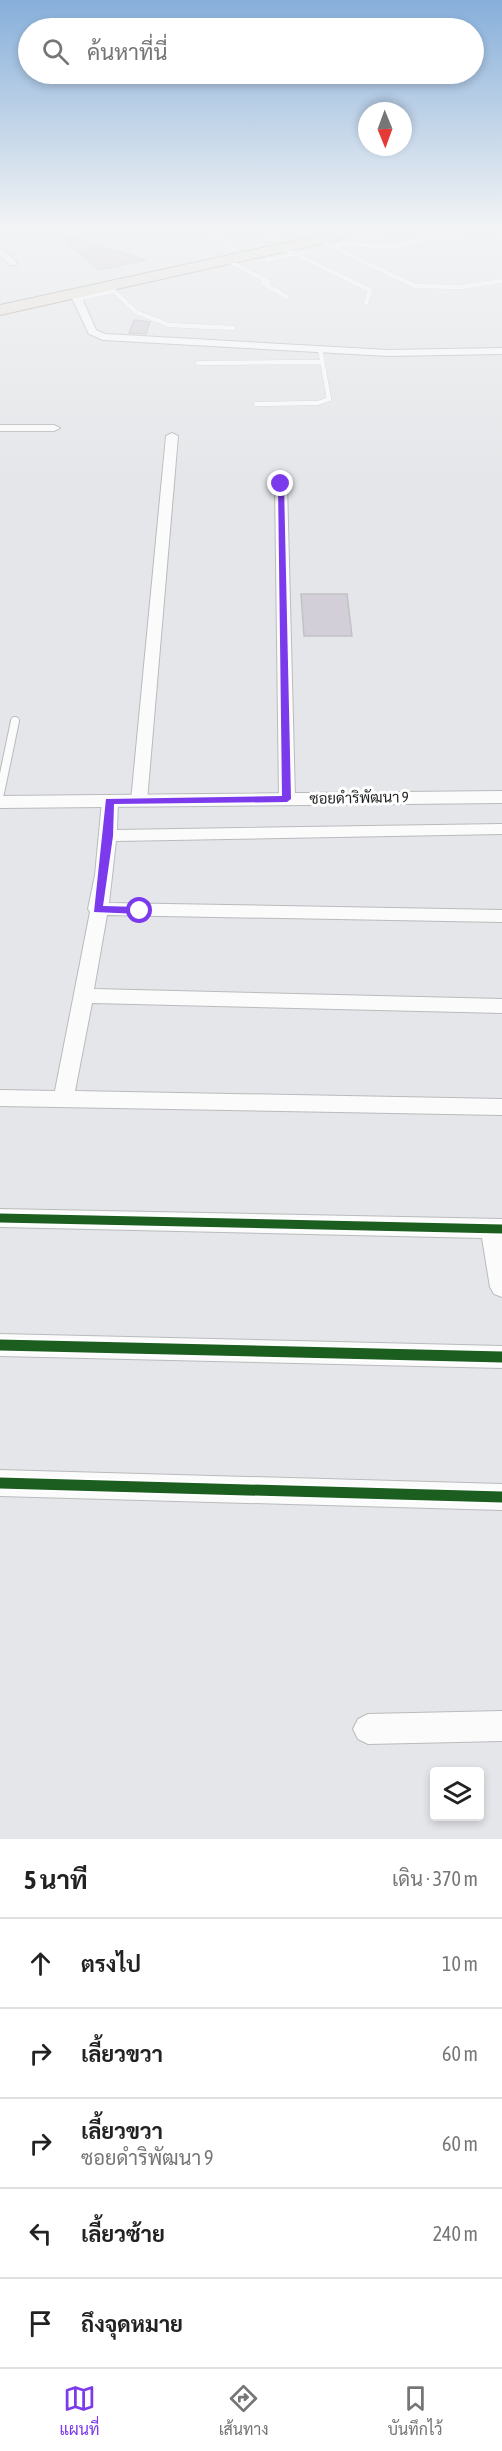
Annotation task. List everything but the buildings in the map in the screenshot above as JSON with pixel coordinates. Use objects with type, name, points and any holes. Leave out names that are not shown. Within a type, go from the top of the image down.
[{"type":"street","points":[[83,312],[92,332],[103,337],[415,354],[502,351]]},
{"type":"street","points":[[0,428],[54,428]]},
{"type":"street","points":[[139,801],[172,436]]},
{"type":"street","points":[[281,484],[287,799]]},
{"type":"street","name":"ซอยดำริพัฒนา 9","points":[[0,802],[502,797]]},
{"type":"street","points":[[64,1098],[97,909],[108,836],[110,801]]},
{"type":"street","points":[[108,836],[502,829]]},
{"type":"street","points":[[97,909],[502,916]]},
{"type":"street","points":[[82,996],[502,1006]]},
{"type":"street","points":[[0,1098],[502,1107]]},
{"type":"street","points":[[0,1218],[497,1229],[502,1287]]},
{"type":"street","points":[[0,1345],[502,1357]]},
{"type":"street","points":[[0,1483],[502,1497]]},
{"type":"street","points":[[368,1729],[502,1726]]},
{"type":"lane","points":[[136,312],[169,325],[233,328]]},
{"type":"lane","points":[[256,404],[318,403],[329,399],[320,349]]},
{"type":"lane","points":[[198,363],[322,362]]},
{"type":"lane","points":[[0,793],[15,721]]},
{"type":"cycle path","points":[[0,1218],[502,1229]]},
{"type":"cycle path","points":[[0,1345],[502,1357]]},
{"type":"cycle path","points":[[0,1483],[502,1497]]},
{"type":"route","points":[[140,911],[97,909],[108,836],[110,801],[287,799],[281,484]]}]
